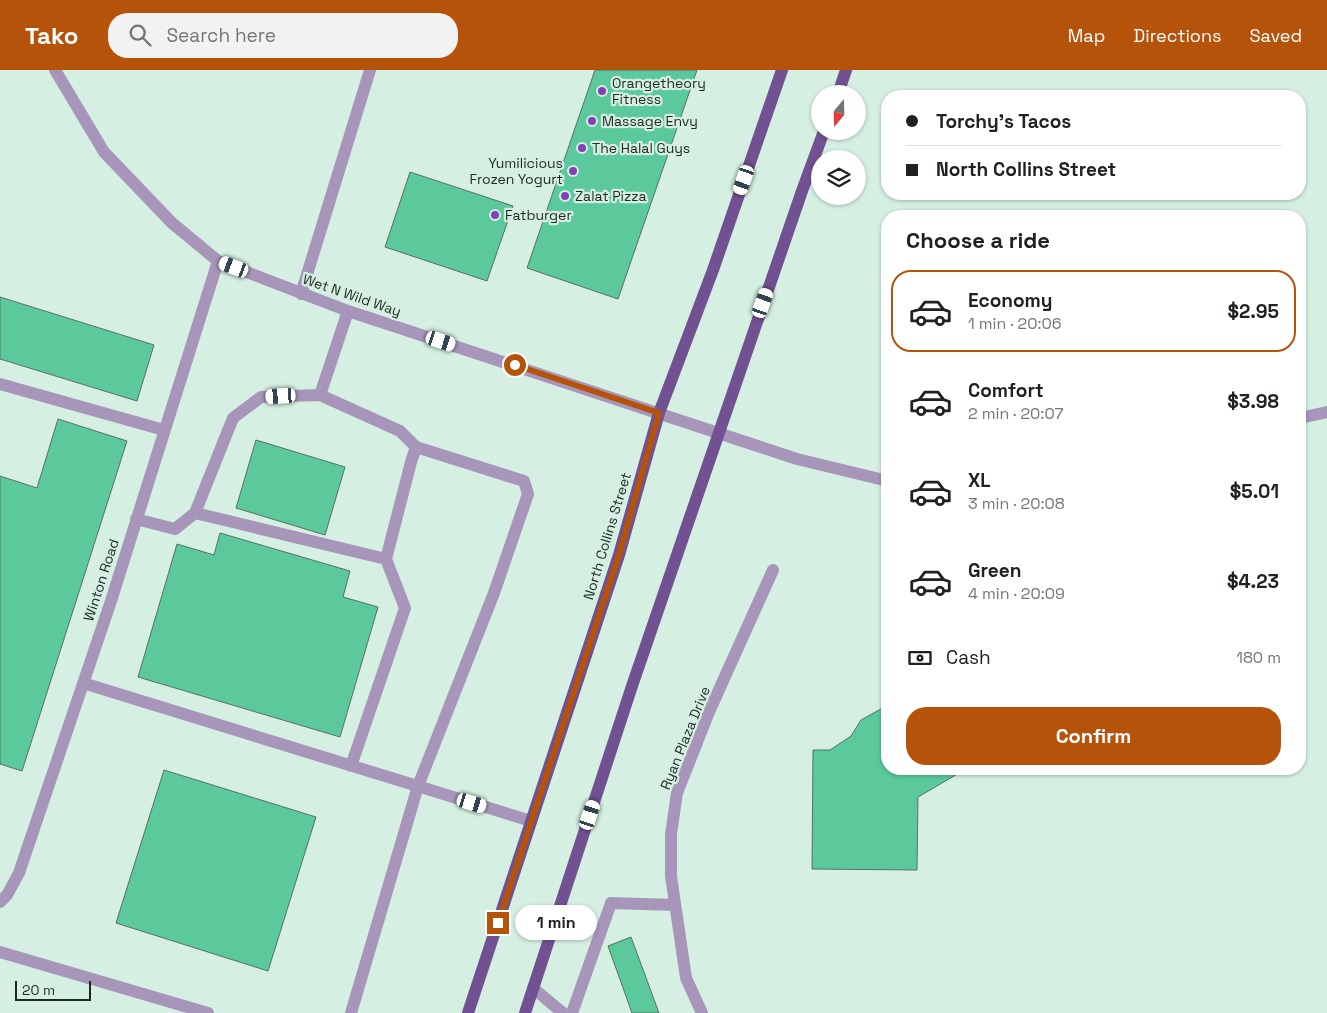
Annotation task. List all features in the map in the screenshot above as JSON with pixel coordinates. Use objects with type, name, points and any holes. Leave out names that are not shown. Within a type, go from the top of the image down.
[{"type":"main road","name":"North Collins Street","points":[[468,1013],[619,555],[659,413],[713,270],[782,70]]},
{"type":"main road","points":[[841,85],[846,70]]},
{"type":"main road","points":[[525,1013],[632,686],[821,140]]},
{"type":"street","name":"Wet N Wild Way","points":[[55,70],[104,152],[172,223],[218,261],[348,311],[719,433]]},
{"type":"street","points":[[301,294],[370,70]]},
{"type":"street","name":"Winton Road","points":[[0,902],[7,895],[19,873],[83,683],[218,261]]},
{"type":"street","points":[[320,394],[348,311]]},
{"type":"street","points":[[0,384],[164,430]]},
{"type":"street","points":[[136,519],[175,529],[194,513],[233,418],[261,397],[320,394],[400,431],[416,447],[524,481],[528,494],[494,593],[418,786],[350,1013]]},
{"type":"street","points":[[1306,417],[1327,412]]},
{"type":"street","points":[[719,433],[797,459],[881,479]]},
{"type":"street","points":[[351,766],[404,608],[386,559],[416,447]]},
{"type":"street","points":[[194,513],[386,559]]},
{"type":"street","name":"Ryan Plaza Drive","points":[[702,1013],[686,978],[671,876],[671,834],[677,793],[709,712],[773,570]]},
{"type":"street","points":[[83,683],[531,821]]},
{"type":"street","points":[[572,1013],[611,903],[675,905]]},
{"type":"street","points":[[0,952],[208,1013]]},
{"type":"street","points":[[533,988],[563,1013]]},
{"type":"building","points":[[595,70],[697,70],[618,299],[527,268]]},
{"type":"building","points":[[410,172],[513,206],[487,281],[385,247]]},
{"type":"building","points":[[0,297],[154,345],[137,401],[0,359]]},
{"type":"building","points":[[58,419],[127,441],[22,771],[0,764],[0,476],[37,488]]},
{"type":"building","points":[[256,440],[345,467],[325,535],[236,508]]},
{"type":"building","points":[[220,533],[350,571],[343,597],[378,607],[340,737],[138,677],[177,544],[214,555]]},
{"type":"building","points":[[881,709],[881,775],[956,775],[918,797],[917,870],[812,869],[813,750],[830,750],[851,736],[861,720]]},
{"type":"building","points":[[164,770],[316,817],[268,971],[116,923]]},
{"type":"building","points":[[631,937],[659,1013],[632,1013],[608,946]]},
{"type":"place","name":"Orangetheory Fitness","points":[[602,91]]},
{"type":"place","name":"Massage Envy","points":[[592,121]]},
{"type":"place","name":"The Halal Guys","points":[[582,148]]},
{"type":"place","name":"Yumilicious Frozen Yogurt","points":[[573,171]]},
{"type":"place","name":"Zalat Pizza","points":[[565,196]]},
{"type":"place","name":"Fatburger","points":[[495,215]]},
{"type":"route","points":[[498,923],[619,555],[659,413],[515,365]]}]
